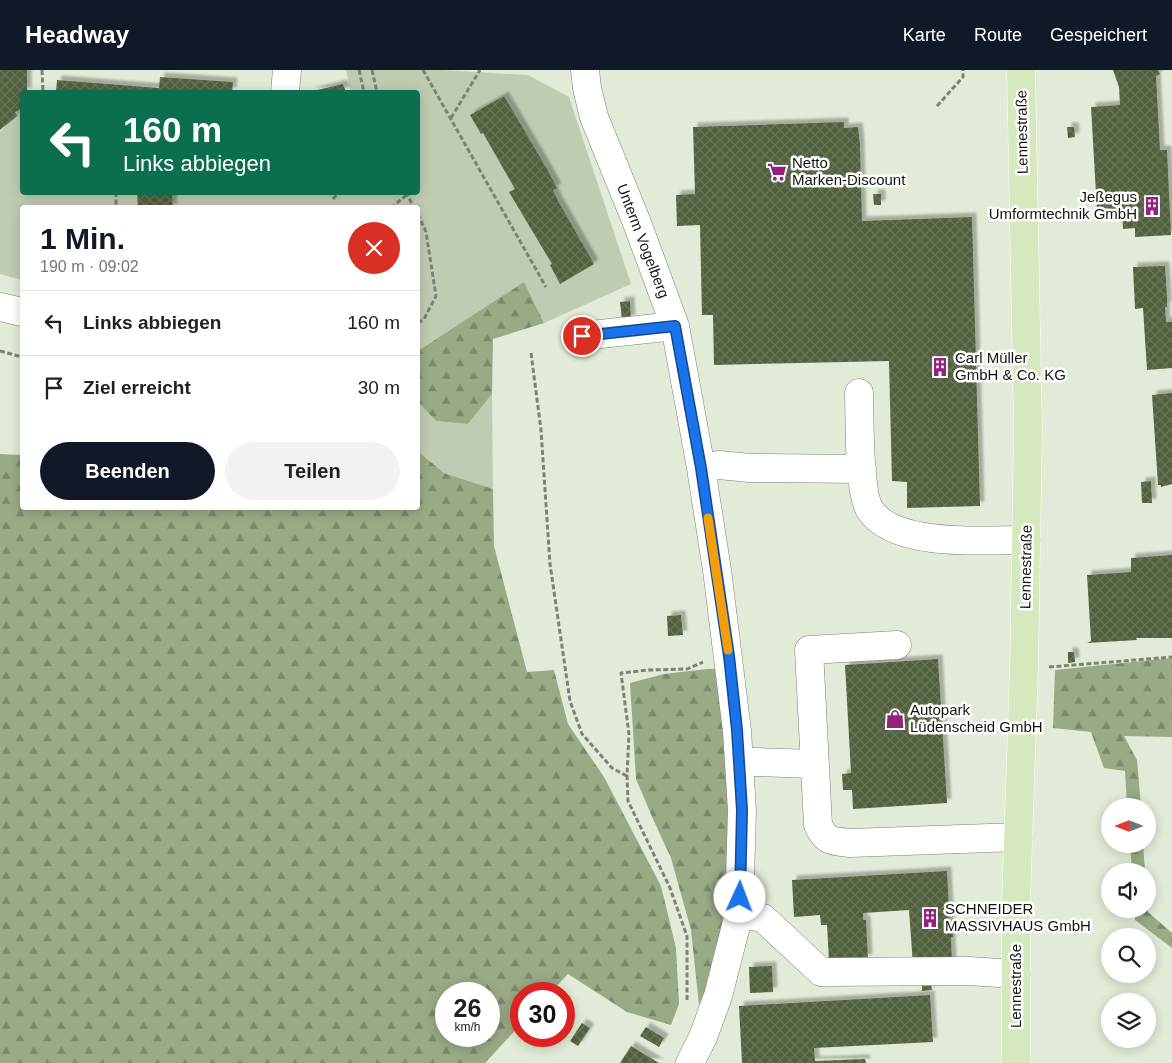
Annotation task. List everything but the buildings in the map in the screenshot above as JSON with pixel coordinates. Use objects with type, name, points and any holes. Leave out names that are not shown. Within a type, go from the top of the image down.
[{"type":"main road","name":"Lennestraße","points":[[1016,1063],[1018,838],[1024,668],[1028,429],[1021,70]]},
{"type":"street","points":[[285,90],[287,70]]},
{"type":"street","name":"Unterm Vogelberg","points":[[585,70],[594,117],[637,222],[675,326],[701,468],[729,656],[742,810],[739,914],[718,996],[696,1052]]},
{"type":"street","points":[[0,307],[20,312]]},
{"type":"street","points":[[582,336],[675,326]]},
{"type":"street","points":[[859,393],[862,486],[870,510],[884,524],[905,533],[938,540],[1026,540]]},
{"type":"street","points":[[701,468],[719,465],[750,468],[862,469]]},
{"type":"street","points":[[897,645],[809,650],[818,825],[823,836],[833,841],[850,843],[1018,838]]},
{"type":"street","points":[[739,764],[754,762],[814,764]]},
{"type":"street","points":[[739,914],[763,918],[821,972],[968,970],[1016,974]]},
{"type":"path","points":[[42,70],[42,90]]},
{"type":"path","points":[[359,70],[364,90]]},
{"type":"path","points":[[372,70],[377,90]]},
{"type":"path","points":[[423,70],[546,287]]},
{"type":"path","points":[[451,119],[480,70]]},
{"type":"path","points":[[938,106],[964,77],[963,70]]},
{"type":"path","points":[[333,199],[336,195]]},
{"type":"path","points":[[394,205],[406,195]]},
{"type":"path","points":[[420,218],[426,232],[436,296],[424,319],[420,322]]},
{"type":"path","points":[[0,351],[20,356]]},
{"type":"path","points":[[531,353],[541,430],[550,564],[570,701],[582,734],[612,768],[627,776]]},
{"type":"path","points":[[696,1052],[687,1009],[687,936],[670,888],[628,801],[629,734],[621,673],[687,669],[710,658],[729,656]]},
{"type":"path","points":[[1024,668],[1172,658]]},
{"type":"green space","points":[[346,70],[442,70],[528,75],[569,97],[631,284],[544,323],[524,283],[420,350],[420,205],[20,205],[20,279],[0,274],[0,132],[20,110],[20,195],[420,195],[420,90],[351,90]]},
{"type":"green space","points":[[524,282],[544,323],[493,339],[492,394],[468,424],[436,421],[420,404],[420,350]]},
{"type":"green space","points":[[492,394],[493,489],[444,473],[420,452],[420,404],[436,421],[468,424]]},
{"type":"green space","points":[[420,453],[444,473],[493,489],[494,546],[527,672],[554,670],[568,724],[604,777],[661,886],[676,948],[679,1004],[671,1025],[627,1012],[568,974],[560,982],[510,982],[510,1036],[500,1047],[500,982],[435,982],[435,1047],[500,1047],[485,1063],[0,1063],[0,454],[20,455],[20,510],[420,510]]},
{"type":"green space","points":[[1172,658],[1172,737],[1124,736],[1137,760],[1140,798],[1127,798],[1125,771],[1104,768],[1091,732],[1053,728],[1055,670]]},
{"type":"green space","points":[[721,669],[731,814],[722,930],[712,972],[699,1005],[691,930],[671,858],[636,779],[630,683],[664,674]]},
{"type":"green space","points":[[1131,853],[1144,853],[1144,863],[1131,863]]},
{"type":"green space","points":[[1135,918],[1155,918],[1172,933],[1172,948],[1156,936],[1156,928],[1146,928]]},
{"type":"slow traffic","points":[[708,518],[728,650]]},
{"type":"place","name":"Netto Marken-Discount","points":[[777,172]]},
{"type":"place","name":"Jeßegus Umformtechnik GmbH","points":[[1152,206]]},
{"type":"place","name":"Carl Müller GmbH & Co. KG","points":[[940,367]]},
{"type":"place","name":"Autopark Lüdenscheid GmbH","points":[[895,719]]},
{"type":"place","name":"SCHNEIDER MASSIVHAUS GmbH","points":[[930,918]]},
{"type":"route","points":[[582,336],[675,326],[701,468],[729,656],[737,730],[742,810],[740,897]]}]
